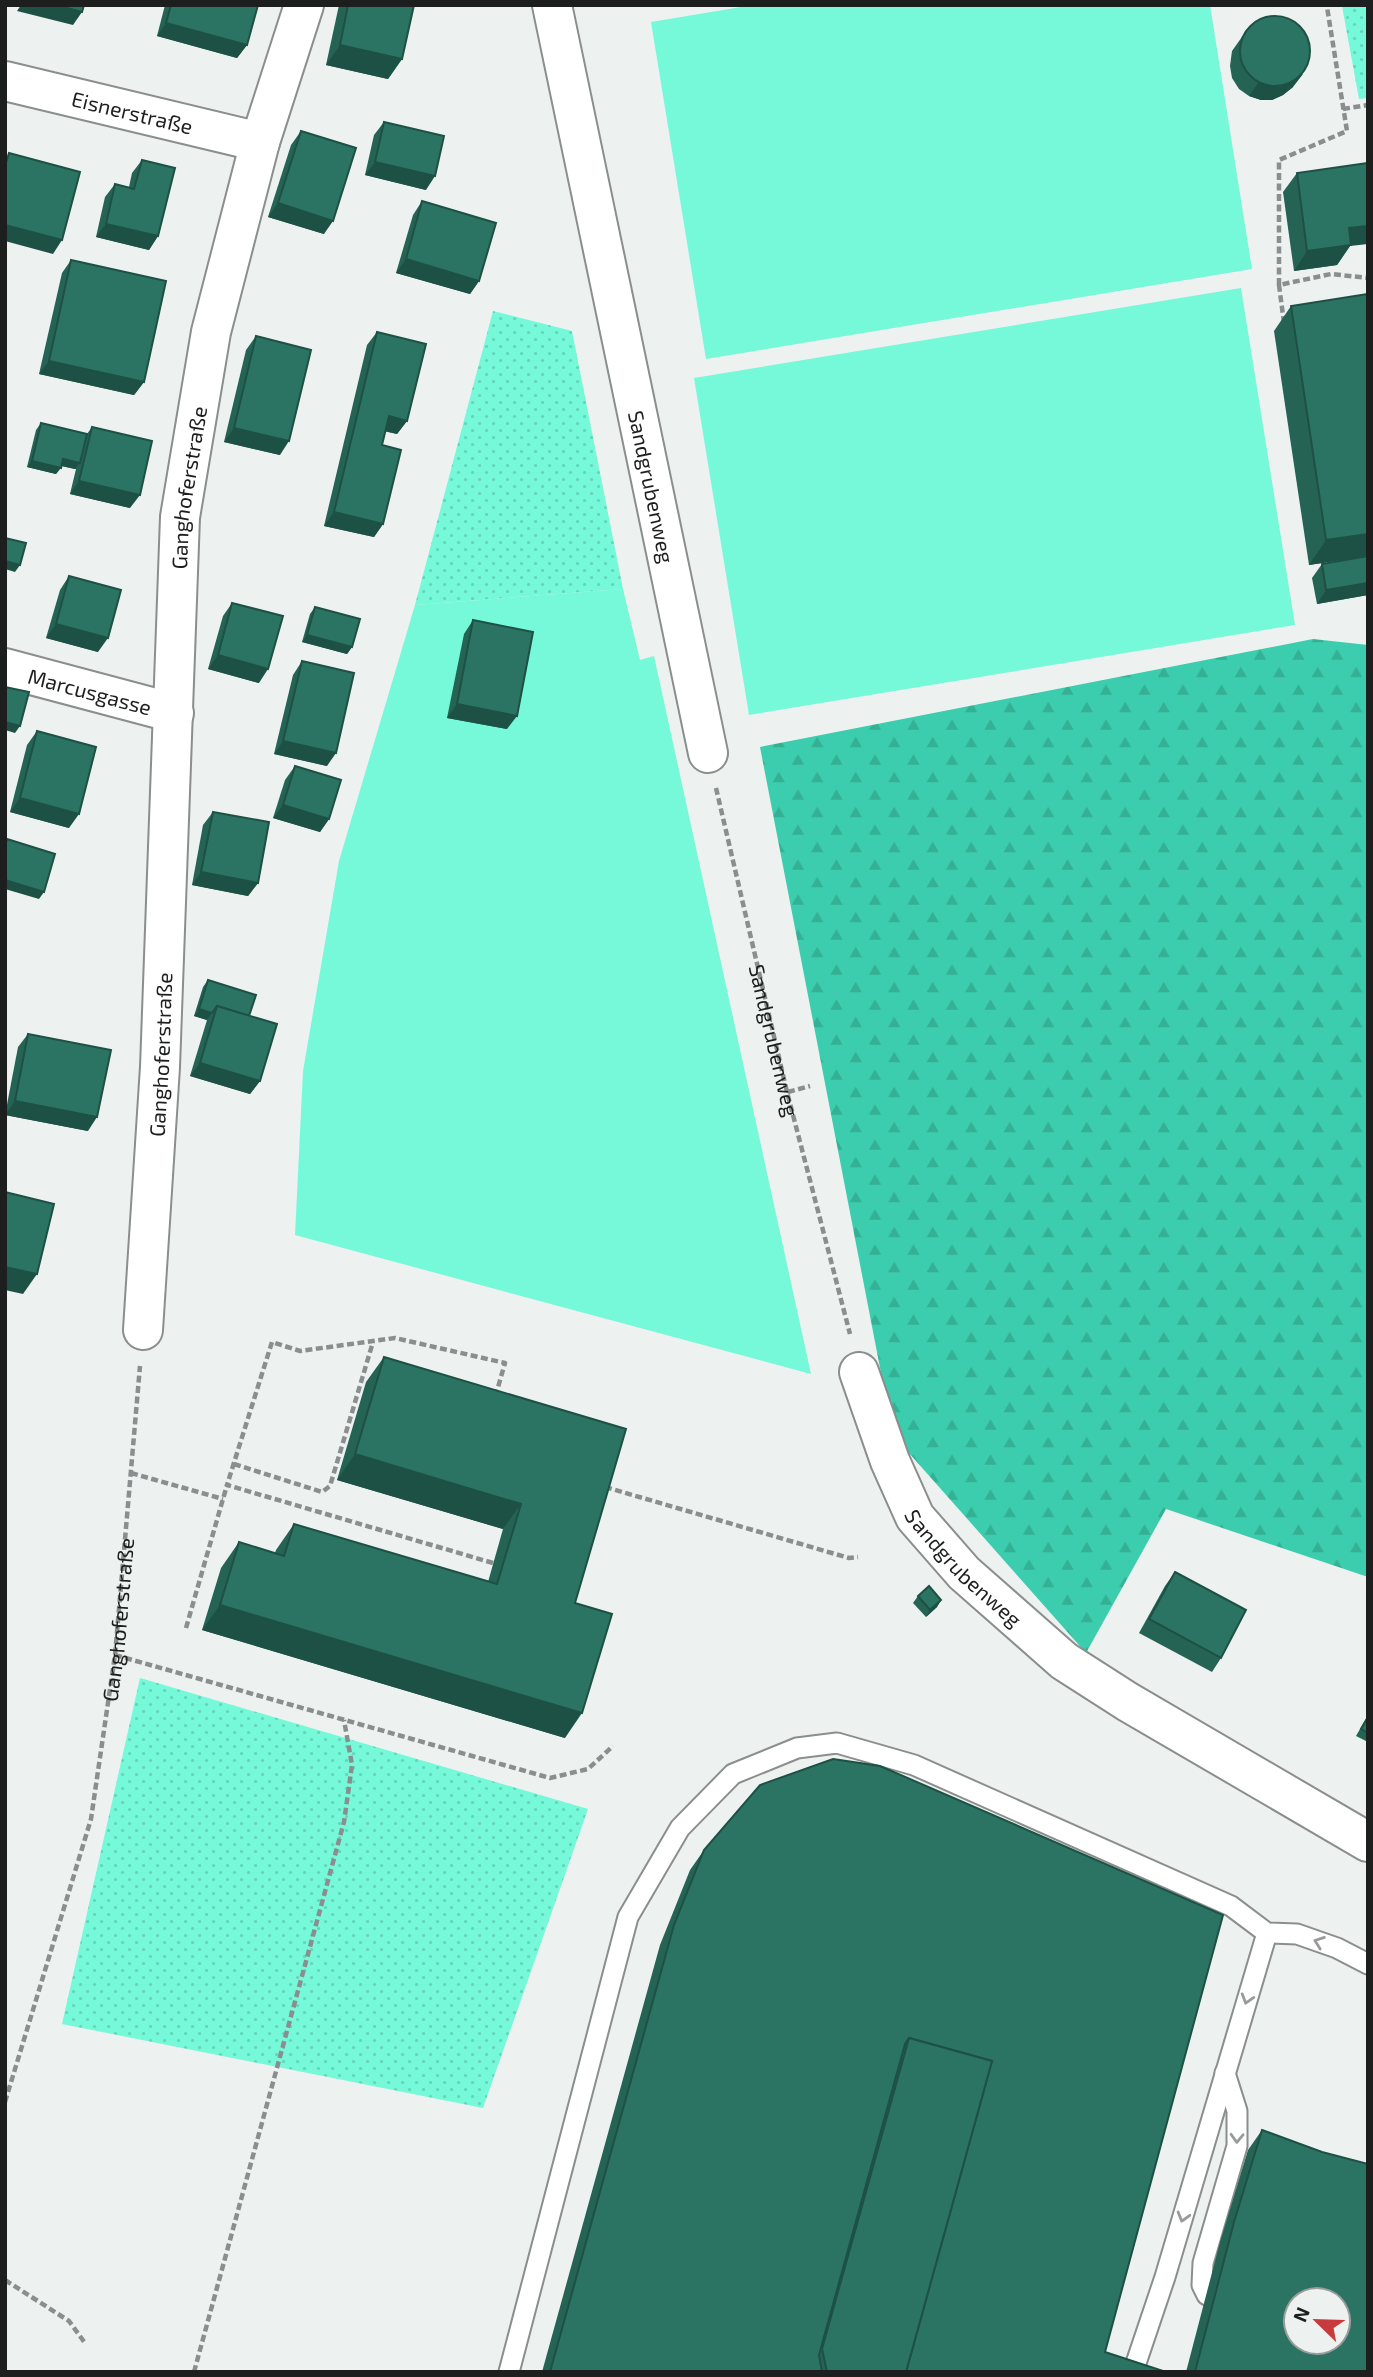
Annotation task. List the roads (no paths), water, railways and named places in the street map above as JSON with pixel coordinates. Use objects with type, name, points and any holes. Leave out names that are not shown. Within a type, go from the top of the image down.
[{"type":"street","name":"Ganghoferstraße","points":[[143,1331],[160,1068],[180,517],[212,332],[260,142],[304,5]]},
{"type":"street","name":"Sandgrubenweg","points":[[552,5],[708,754]]},
{"type":"street","name":"Eisnerstraße","points":[[5,81],[260,142]]},
{"type":"street","name":"Marcusgasse","points":[[5,668],[174,713]]},
{"type":"street","name":"Sandgrubenweg","points":[[859,1372],[890,1461],[915,1517],[964,1573],[1064,1661],[1128,1702],[1368,1842]]},
{"type":"lane","points":[[509,2372],[628,1917],[680,1828],[733,1774],[797,1748],[837,1743],[901,1761],[1231,1906],[1267,1933],[1297,1934],[1337,1948],[1368,1964]]},
{"type":"lane","points":[[1133,2372],[1166,2277],[1267,1933]]},
{"type":"lane","points":[[1207,2295],[1202,2285],[1203,2263],[1237,2146],[1237,2112],[1225,2071]]}]
